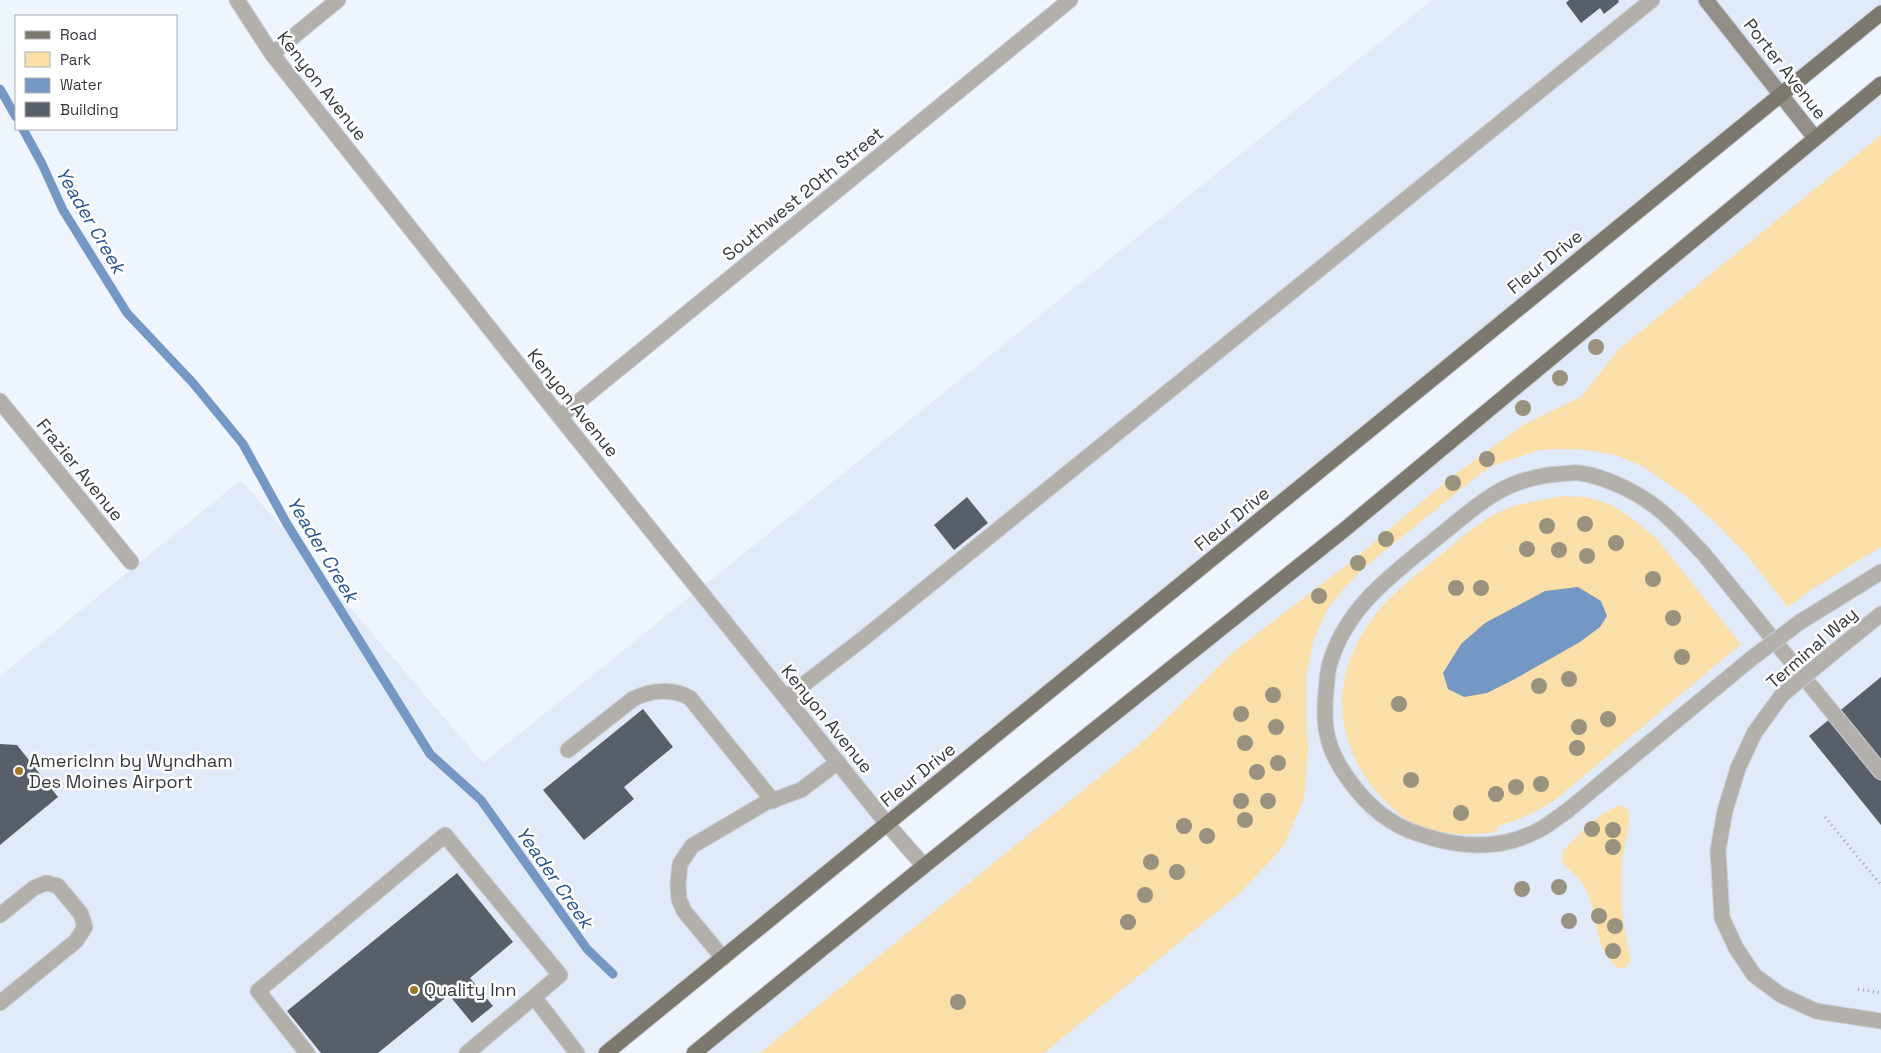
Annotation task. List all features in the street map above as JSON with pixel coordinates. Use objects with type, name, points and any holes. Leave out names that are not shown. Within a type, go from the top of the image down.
[{"type":"main road","name":"Fleur Drive","points":[[606,1053],[888,825],[1881,13]]},
{"type":"main road","points":[[694,1053],[924,866],[1344,530],[1881,84]]},
{"type":"street","name":"Kenyon Avenue","points":[[237,0],[272,54],[560,417],[888,825],[924,866]]},
{"type":"street","points":[[272,54],[338,0]]},
{"type":"street","name":"Southwest 20th Street","points":[[560,417],[1070,0]]},
{"type":"street","points":[[786,698],[864,638],[1652,0]]},
{"type":"street","name":"Porter Avenue","points":[[1706,0],[1815,138]]},
{"type":"street","name":"Frazier Avenue","points":[[0,401],[132,562]]},
{"type":"street","points":[[1881,572],[1800,622],[1752,658],[1567,811],[1540,830],[1517,840],[1491,846],[1463,845],[1438,841],[1411,832],[1387,819],[1360,796],[1339,767],[1326,737],[1325,702],[1329,664],[1341,634],[1355,612],[1371,593],[1485,499],[1523,480],[1539,476],[1579,473],[1618,484],[1658,508],[1683,532],[1703,553],[1881,772]]},
{"type":"street","name":"Terminal Way","points":[[1881,614],[1782,696],[1755,732],[1738,768],[1725,811],[1718,850],[1722,918],[1736,948],[1754,975],[1781,995],[1816,1011],[1881,1021]]},
{"type":"street","points":[[568,750],[642,694],[656,692],[681,693],[690,698],[774,801]]},
{"type":"street","points":[[723,958],[684,911],[679,899],[680,864],[692,846],[765,803],[801,790],[838,762]]},
{"type":"street","points":[[307,1053],[258,991],[445,835],[560,975],[467,1053]]},
{"type":"street","points":[[0,915],[34,888],[46,883],[58,886],[81,914],[85,928],[76,941],[0,1003]]},
{"type":"street","points":[[534,997],[577,1053]]},
{"type":"path","points":[[1825,817],[1881,885]]},
{"type":"path","points":[[1858,989],[1881,992]]},
{"type":"shaded area","points":[[1432,0],[1881,0],[1881,13],[606,1053],[0,1053],[0,676],[241,480],[483,763]]},
{"type":"shaded area","points":[[1881,84],[1881,1053],[694,1053]]},
{"type":"green space","points":[[1881,135],[1881,547],[1812,589],[1788,607],[1746,554],[1717,524],[1683,494],[1644,467],[1616,455],[1588,450],[1563,449],[1539,450],[1492,466],[1365,567],[1328,608],[1314,639],[1306,676],[1308,749],[1304,799],[1283,847],[1240,893],[1044,1053],[760,1053],[1146,739],[1232,653],[1353,560],[1450,478],[1523,425],[1581,397],[1618,350]]},
{"type":"green space","points":[[1562,496],[1586,497],[1611,505],[1633,519],[1657,539],[1741,644],[1555,800],[1541,808],[1521,818],[1498,826],[1496,832],[1486,834],[1443,832],[1414,824],[1396,811],[1375,790],[1356,761],[1345,729],[1343,694],[1346,672],[1359,640],[1378,611],[1402,586],[1481,522],[1513,507]]},
{"type":"green space","points":[[1621,805],[1628,810],[1629,816],[1622,863],[1621,900],[1631,960],[1626,967],[1620,969],[1604,951],[1589,896],[1582,883],[1563,863],[1563,851],[1597,818]]},
{"type":"water","points":[[1578,587],[1601,601],[1607,616],[1600,627],[1580,642],[1487,693],[1464,697],[1448,689],[1443,673],[1461,644],[1485,623],[1545,591]]},
{"type":"building","points":[[1569,0],[1618,0],[1619,2],[1604,14],[1600,8],[1581,23],[1566,3]]},
{"type":"building","points":[[967,497],[988,523],[954,550],[934,525]]},
{"type":"building","points":[[1881,677],[1881,825],[1809,736]]},
{"type":"building","points":[[643,709],[673,747],[624,787],[634,799],[584,840],[543,790]]},
{"type":"building","name":"AmericInn by Wyndham Des Moines Airport","points":[[0,744],[17,745],[58,797],[0,845]]},
{"type":"building","points":[[457,873],[513,942],[470,978],[493,1006],[472,1023],[449,995],[378,1053],[321,1053],[287,1011]]},
{"type":"waterway","name":"Yeader Creek","points":[[0,89],[15,115]]},
{"type":"waterway","name":"Yeader Creek","points":[[24,130],[42,164],[63,210],[127,313],[193,383],[243,444],[287,524],[430,754],[481,800],[587,949],[613,974]]},
{"type":"place","name":"AmericInn by Wyndham Des Moines Airport","points":[[19,771]]},
{"type":"place","name":"Quality Inn","points":[[414,990]]}]
